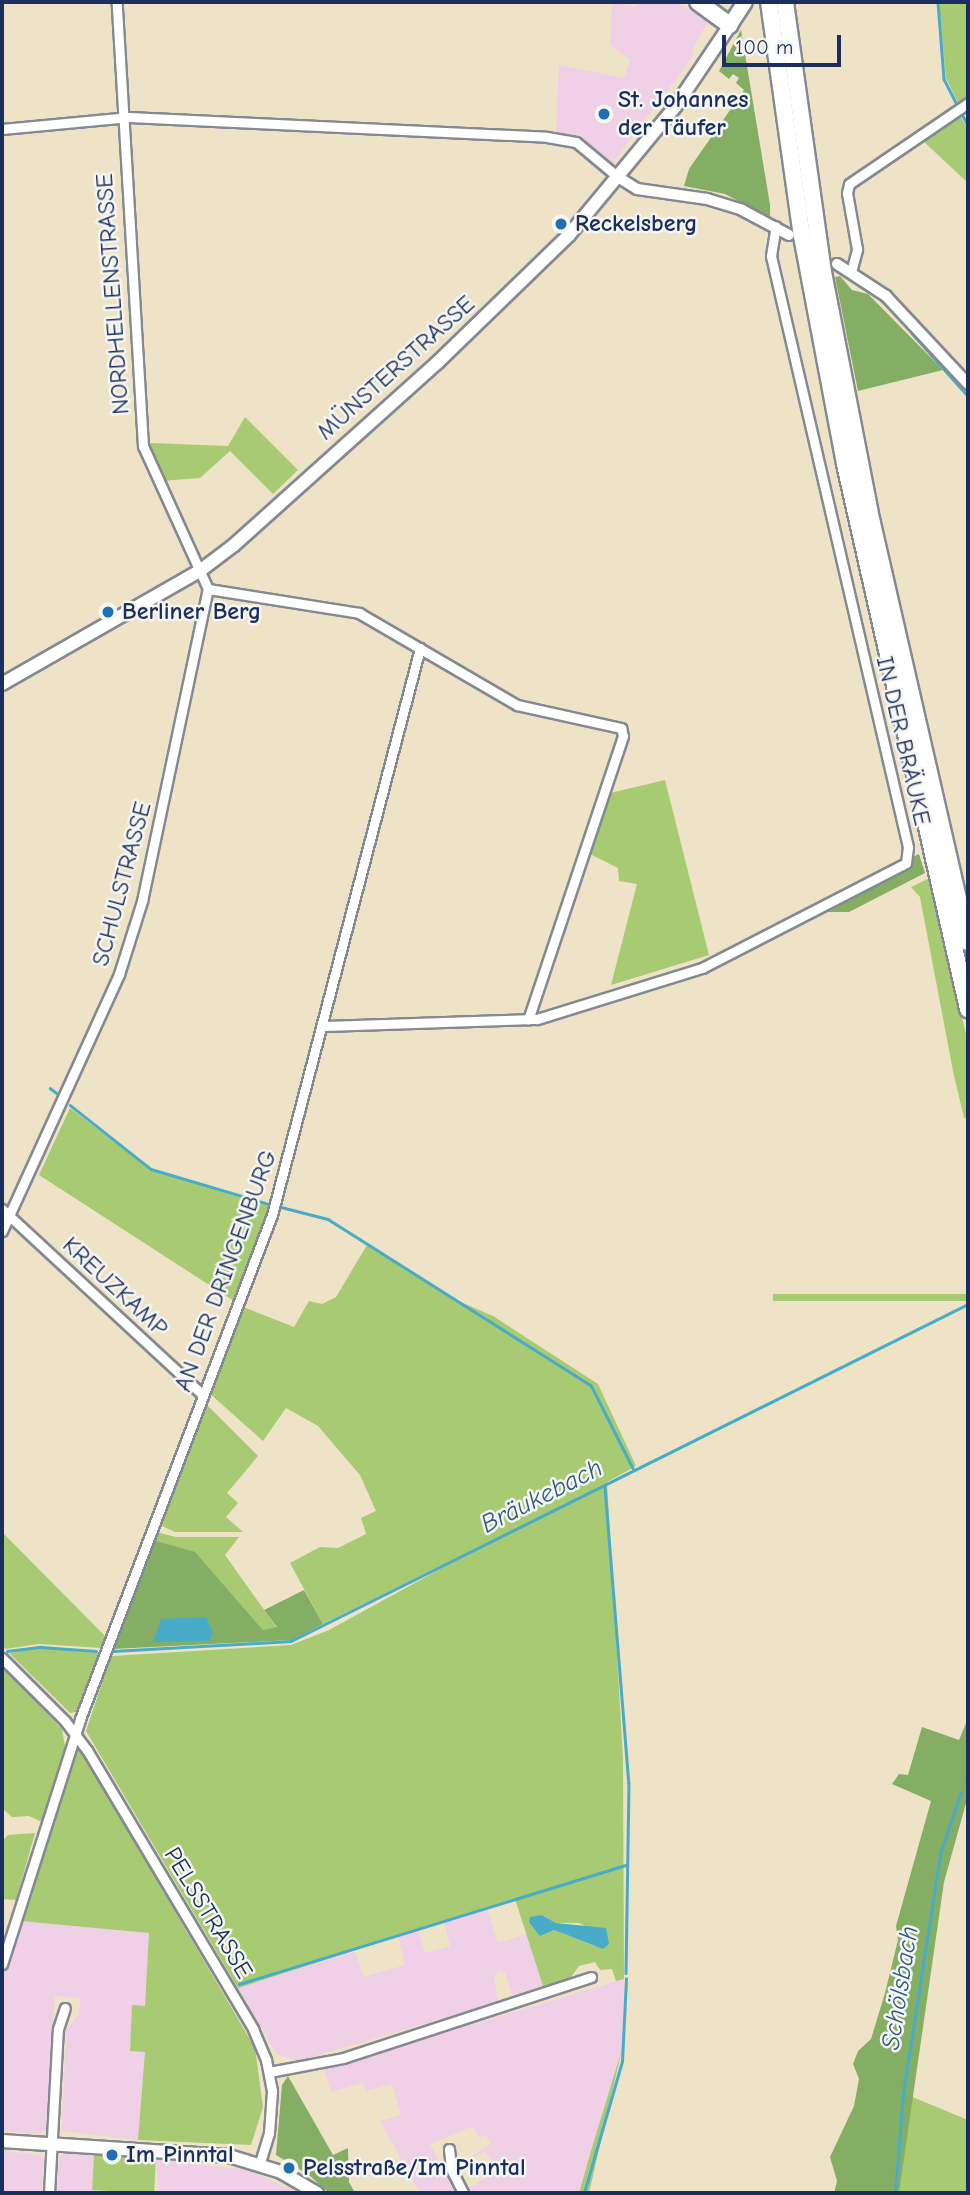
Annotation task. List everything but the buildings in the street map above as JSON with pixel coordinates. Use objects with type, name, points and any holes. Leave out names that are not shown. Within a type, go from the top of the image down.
[{"type":"highway","points":[[698,2],[737,14]]},
{"type":"highway","points":[[716,2],[737,14]]},
{"type":"highway","points":[[775,4],[834,325],[908,687],[968,942]]},
{"type":"highway","points":[[775,4],[802,236],[845,464],[968,1009]]},
{"type":"main road","name":"MÜNSTERSTRASSE","points":[[2,684],[201,570],[234,545],[524,282],[618,177],[676,107],[737,14]]},
{"type":"main road","points":[[2,2141],[208,2153],[260,2164],[317,2193]]},
{"type":"street","name":"NORDHELLENSTRASSE","points":[[117,2],[143,446],[201,570]]},
{"type":"street","points":[[851,272],[857,249],[847,193],[849,184],[968,103]]},
{"type":"street","points":[[2,129],[122,117],[547,136],[576,142],[637,189],[707,199],[776,226],[789,235]]},
{"type":"street","name":"IN DER BRÄUKE","points":[[323,1026],[528,1020],[702,968],[903,868],[909,858],[771,256],[776,226]]},
{"type":"street","points":[[837,264],[886,296],[968,384]]},
{"type":"street","points":[[201,570],[208,589],[359,613],[517,705],[615,724],[623,736],[528,1020]]},
{"type":"street","name":"SCHULSTRASSE","points":[[2,1231],[119,974],[142,901],[208,589]]},
{"type":"street","name":"AN DER DRINGENBURG","points":[[2,1965],[76,1734],[202,1394],[272,1215],[420,648]]},
{"type":"street","name":"KREUZKAMP","points":[[2,1209],[202,1394]]},
{"type":"street","name":"PELSSTRASSE","points":[[2,1658],[76,1734],[253,2029],[269,2072],[272,2109],[260,2164]]},
{"type":"street","points":[[269,2072],[343,2058],[591,1977]]},
{"type":"street","points":[[49,2193],[58,2029],[65,2008]]},
{"type":"street","points":[[449,2149],[451,2169],[463,2193]]},
{"type":"shaded area","points":[[612,2],[635,7],[638,2],[677,2],[708,21],[692,51],[695,54],[610,166],[556,135],[559,65],[624,78],[630,60],[610,45]]},
{"type":"shaded area","points":[[487,1908],[498,1943],[527,1934],[544,1989],[513,1998],[505,1972],[499,1971],[494,1977],[498,2002],[298,2061],[277,2054],[238,1988],[355,1951],[363,1977],[405,1965],[398,1937],[418,1930],[425,1953],[450,1946],[444,1922]]},
{"type":"shaded area","points":[[20,1921],[149,1933],[145,2006],[132,2006],[130,2050],[145,2051],[138,2140],[62,2131],[66,2030],[79,2014],[80,1998],[55,1996],[46,2129],[39,2134],[2,2131],[2,1978]]},
{"type":"shaded area","points":[[624,1979],[622,2049],[579,2193],[473,2193],[470,2187],[492,2175],[490,2169],[496,2166],[485,2152],[461,2163],[491,2144],[486,2135],[479,2138],[473,2126],[430,2144],[456,2193],[420,2193],[380,2121],[401,2115],[392,2084],[366,2091],[363,2083],[331,2092],[324,2069]]},
{"type":"shaded area","points":[[2,2150],[43,2156],[42,2193],[2,2193]]},
{"type":"shaded area","points":[[64,2153],[94,2155],[93,2190],[135,2193],[57,2193],[59,2158]]},
{"type":"shaded area","points":[[156,2159],[248,2170],[299,2193],[159,2193]]},
{"type":"green space","points":[[939,2],[968,2],[968,96],[958,103],[946,78]]},
{"type":"green space","points":[[741,30],[770,218],[725,194],[684,186],[689,169],[744,90],[736,83],[739,78],[733,74],[729,79],[719,71]]},
{"type":"green space","points":[[959,114],[968,130],[968,183],[921,139]]},
{"type":"green space","points":[[840,276],[852,290],[868,294],[943,370],[858,391],[835,277]]},
{"type":"green space","points":[[245,417],[298,470],[273,494],[230,451],[200,478],[161,481],[150,443],[228,446]]},
{"type":"green space","points":[[665,780],[709,955],[611,985],[637,884],[619,881],[618,868],[586,852],[606,794]]},
{"type":"green space","points":[[919,854],[925,873],[849,912],[826,912],[906,868],[910,858]]},
{"type":"green space","points":[[930,878],[968,1043],[968,1118],[964,1118],[953,1071],[920,897],[911,887]]},
{"type":"green space","points":[[70,1108],[151,1170],[270,1205],[234,1301],[39,1175]]},
{"type":"green space","points":[[367,1245],[456,1300],[493,1316],[598,1384],[636,1466],[607,1482],[623,1758],[624,1979],[616,1981],[612,1969],[600,1970],[595,1962],[579,1966],[569,1980],[544,1989],[515,1899],[238,1988],[86,1731],[111,1656],[291,1645],[329,1630],[495,1539],[323,1624],[290,1563],[320,1547],[338,1548],[366,1534],[361,1518],[376,1511],[360,1475],[318,1426],[286,1408],[263,1441],[208,1392],[241,1306],[294,1327],[309,1301],[322,1304],[336,1297]],"holes":[[[542,1915],[556,1923],[579,1923],[591,1929],[595,1946],[554,1930],[544,1934]]]},
{"type":"green space","points":[[773,1294],[968,1294],[968,1301],[773,1301]]},
{"type":"green space","points":[[207,1405],[258,1456],[227,1493],[238,1503],[226,1517],[243,1532],[175,1532],[158,1524],[202,1406]]},
{"type":"green space","points":[[2,1532],[105,1636],[101,1648],[39,1644],[5,1649],[2,1646]]},
{"type":"green space","points":[[156,1532],[176,1537],[239,1537],[225,1555],[277,1628],[263,1630],[195,1553],[153,1540]]},
{"type":"green space","points":[[153,1540],[195,1552],[263,1630],[277,1627],[264,1610],[304,1590],[323,1624],[292,1640],[113,1649]]},
{"type":"green space","points":[[40,1648],[99,1653],[76,1712],[70,1713],[9,1653]]},
{"type":"green space","points":[[2,1667],[62,1729],[65,1746],[42,1822],[29,1816],[12,1817],[3,1809]]},
{"type":"green space","points":[[968,1718],[968,1796],[944,1882],[899,2193],[834,2193],[837,2181],[830,2157],[854,2106],[859,2079],[853,2064],[858,2051],[871,2039],[885,1993],[898,1940],[896,1926],[931,1801],[892,1784],[899,1774],[908,1775],[922,1727],[959,1740]]},
{"type":"green space","points":[[80,1749],[255,2048],[263,2107],[251,2145],[138,2140],[145,2052],[130,2051],[132,2005],[145,2006],[149,1933],[20,1921],[73,1751]]},
{"type":"green space","points":[[35,1833],[16,1900],[2,1899],[2,1841],[8,1835]]},
{"type":"green space","points":[[622,2049],[589,2193],[579,2193],[591,2151]]},
{"type":"green space","points":[[288,2076],[333,2155],[348,2148],[349,2182],[355,2193],[329,2193],[309,2175],[276,2155],[282,2085]]},
{"type":"green space","points":[[910,2096],[968,2120],[968,2193],[899,2193]]},
{"type":"green space","points":[[94,2155],[156,2158],[154,2193],[92,2190]]},
{"type":"water","points":[[206,1617],[213,1633],[209,1641],[153,1642],[161,1619]]},
{"type":"water","points":[[542,1915],[556,1923],[606,1928],[609,1944],[603,1949],[554,1930],[540,1936],[529,1922],[530,1917]]},
{"type":"waterway","points":[[938,2],[944,79],[956,103]]},
{"type":"waterway","points":[[962,114],[968,126]]},
{"type":"waterway","points":[[912,333],[968,396]]},
{"type":"waterway","points":[[50,1088],[58,1094]]},
{"type":"waterway","points":[[70,1105],[151,1169],[269,1204]]},
{"type":"waterway","points":[[281,1207],[328,1219],[591,1385],[634,1470]]},
{"type":"waterway","name":"Bräukebach","points":[[113,1651],[291,1641],[968,1304]]},
{"type":"waterway","points":[[605,1487],[629,1783],[626,1973]]},
{"type":"waterway","name":"Bräukebach","points":[[7,1651],[41,1647],[96,1651]]},
{"type":"waterway","name":"Schölsbach","points":[[965,1781],[968,1773]]},
{"type":"waterway","name":"Schölsbach","points":[[895,2193],[903,2094],[940,1854],[961,1792]]},
{"type":"waterway","points":[[239,1984],[626,1865]]},
{"type":"waterway","points":[[584,2193],[622,2061],[626,1979]]},
{"type":"place","name":"St. Johannes der Täufer","points":[[604,114]]},
{"type":"place","name":"Reckelsberg","points":[[561,224]]},
{"type":"place","name":"Berliner Berg","points":[[108,612]]},
{"type":"place","name":"Im Pinntal","points":[[112,2155]]},
{"type":"place","name":"Pelsstraße/Im Pinntal","points":[[289,2168]]}]
